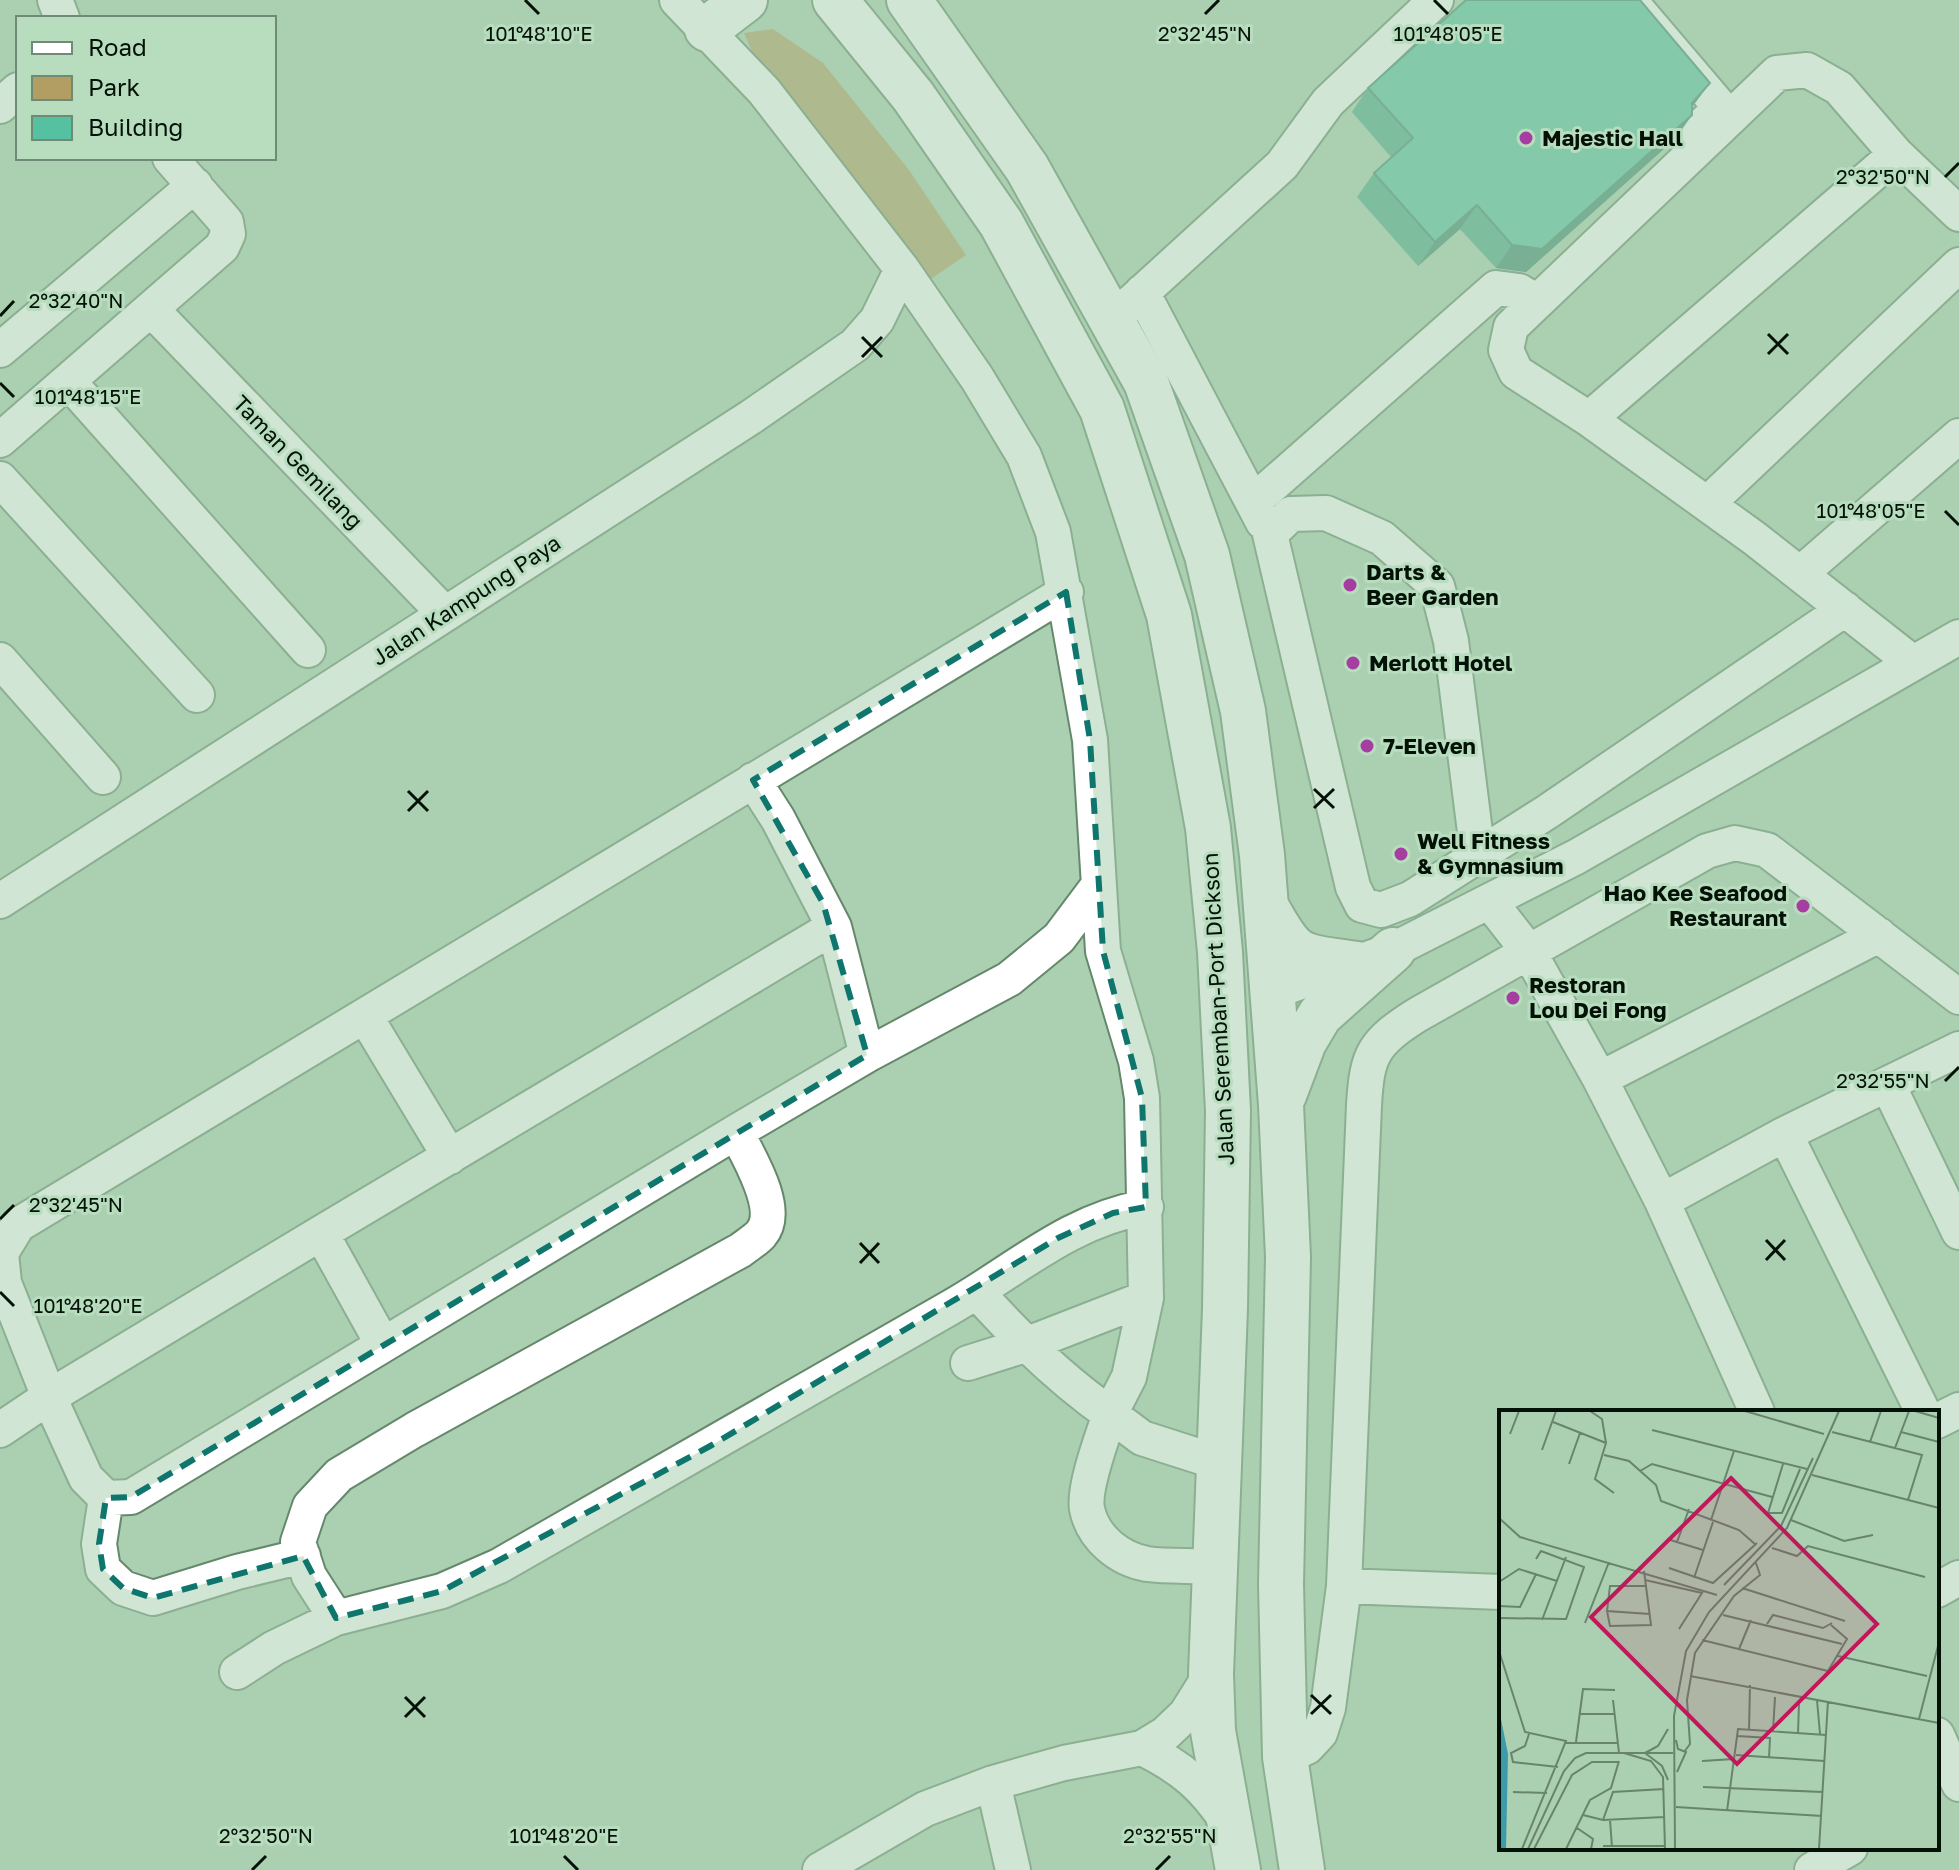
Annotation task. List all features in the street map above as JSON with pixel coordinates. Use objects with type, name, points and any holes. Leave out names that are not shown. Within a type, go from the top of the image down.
[{"type":"highway","points":[[692,14],[745,0]]},
{"type":"highway","name":"Jalan Seremban-Port Dickson","points":[[835,0],[913,96],[1001,223],[1102,409],[1169,615],[1208,828],[1220,952],[1228,1111],[1225,1309],[1211,1674],[1213,1731],[1238,1870]]},
{"type":"highway","points":[[909,0],[1127,306],[1146,382],[1207,555],[1243,711],[1262,855],[1281,1105],[1288,1257],[1281,1584],[1285,1757],[1302,1870]]},
{"type":"highway","points":[[1266,906],[1284,940],[1302,955],[1375,957]]},
{"type":"highway","points":[[1281,1105],[1304,1042],[1320,1015],[1375,957]]},
{"type":"highway","points":[[1225,1309],[1242,1271],[1247,1214],[1247,1030],[1257,1005],[1272,992]]},
{"type":"street","points":[[1436,0],[1328,102],[1282,165],[1127,306],[1253,502],[1280,524],[1353,887],[1362,905],[1381,910],[1410,899],[1547,812],[1845,609]]},
{"type":"street","points":[[1629,0],[1721,108],[1528,297],[1511,327],[1506,350],[1516,372],[1589,419],[1707,504],[1913,663]]},
{"type":"street","points":[[692,14],[764,91],[902,269],[977,378],[1024,456],[1053,532],[1090,740],[1103,951],[1136,1061],[1142,1098],[1146,1207],[1146,1298],[1129,1377],[1110,1414],[1095,1455],[1087,1508],[1099,1537],[1122,1555],[1147,1564],[1215,1567]]},
{"type":"street","points":[[1528,297],[1777,73],[1807,70],[1839,88],[1896,154],[1959,214]]},
{"type":"street","points":[[0,106],[16,92]]},
{"type":"street","points":[[1589,419],[1896,154]]},
{"type":"street","points":[[0,440],[222,247],[228,234],[222,216],[172,160]]},
{"type":"street","points":[[0,350],[195,185]]},
{"type":"street","points":[[1707,504],[1959,265]]},
{"type":"street","name":"Jalan Kampung Paya","points":[[0,901],[751,417],[855,345],[877,320],[902,269]]},
{"type":"street","points":[[1253,502],[1496,288],[1528,297]]},
{"type":"street","name":"Taman Gemilang","points":[[151,309],[445,614]]},
{"type":"street","points":[[68,381],[308,650]]},
{"type":"street","points":[[1800,574],[1959,436]]},
{"type":"street","points":[[0,479],[197,695]]},
{"type":"street","points":[[1280,524],[1326,513],[1382,538],[1437,586],[1451,641],[1478,856]]},
{"type":"street","points":[[1066,592],[18,1225],[1,1253],[4,1283],[49,1397],[86,1478],[106,1498],[131,1497],[736,1132],[867,1055],[1009,979],[1059,938],[1098,886]]},
{"type":"street","points":[[1272,992],[1375,957],[1490,902],[1576,857],[1959,637]]},
{"type":"street","points":[[0,660],[103,777]]},
{"type":"street","points":[[753,780],[778,819],[834,927],[867,1055]]},
{"type":"street","points":[[1547,812],[1576,857]]},
{"type":"street","points":[[1285,1757],[1307,1747],[1320,1733],[1328,1708],[1344,1586],[1366,1073],[1376,1048],[1395,1029],[1529,952],[1707,851],[1735,843],[1767,850],[1959,997]]},
{"type":"street","points":[[1490,902],[1529,952],[1600,1079],[1662,1201],[1756,1410]]},
{"type":"street","points":[[0,1430],[49,1397],[834,927]]},
{"type":"street","points":[[1600,1079],[1879,935]]},
{"type":"street","points":[[365,1016],[450,1157]]},
{"type":"street","points":[[1662,1201],[1785,1134],[1959,1049]]},
{"type":"street","points":[[1888,1085],[1959,1232]]},
{"type":"street","points":[[336,1618],[309,1576],[298,1542],[310,1506],[339,1475],[414,1430],[741,1250],[762,1234],[769,1218],[765,1193],[736,1132]]},
{"type":"street","points":[[1785,1134],[1922,1410]]},
{"type":"street","points":[[237,1672],[274,1648],[336,1618],[442,1591],[499,1566],[977,1292],[1058,1238],[1113,1213],[1146,1207]]},
{"type":"street","points":[[321,1233],[382,1343]]},
{"type":"street","points":[[977,1292],[1025,1345],[1078,1391],[1142,1438],[1220,1463]]},
{"type":"street","points":[[968,1363],[1025,1345],[1146,1298]]},
{"type":"street","points":[[1939,1420],[1959,1410]]},
{"type":"street","points":[[106,1498],[99,1544],[103,1569],[123,1588],[153,1598],[303,1556]]},
{"type":"street","points":[[1939,1589],[1959,1578]]},
{"type":"street","points":[[1344,1586],[1499,1594]]},
{"type":"street","points":[[820,1870],[925,1809],[993,1783],[1064,1763],[1142,1748],[1165,1734],[1186,1714],[1211,1674]]},
{"type":"street","points":[[1939,1739],[1959,1784],[1939,1797]]},
{"type":"street","points":[[1142,1748],[1164,1758],[1209,1794],[1230,1827]]},
{"type":"street","points":[[993,1783],[1013,1870]]},
{"type":"street","points":[[1812,1870],[1847,1850]]},
{"type":"highlighted area","points":[[1066,592],[1090,740],[1103,951],[1142,1098],[1146,1207],[1113,1213],[1058,1238],[712,1445],[442,1591],[336,1618],[303,1556],[153,1598],[123,1588],[103,1569],[99,1544],[106,1498],[131,1497],[867,1055],[823,903],[753,780]]},
{"type":"green space","points":[[773,29],[823,63],[909,170],[966,255],[928,281],[761,72],[744,33]]},
{"type":"building","name":"Majestic Hall","points":[[1466,0],[1640,0],[1710,83],[1692,103],[1692,115],[1542,249],[1512,245],[1477,205],[1435,242],[1374,173],[1413,138],[1368,88]]},
{"type":"place","name":"Majestic Hall","points":[[1526,138]]},
{"type":"place","name":"Darts & Beer Garden","points":[[1350,585]]},
{"type":"place","name":"Merlott Hotel","points":[[1353,663]]},
{"type":"place","name":"7-Eleven","points":[[1367,746]]},
{"type":"place","name":"Well Fitness & Gymnasium","points":[[1401,854]]},
{"type":"place","name":"Hao Kee Seafood Restaurant","points":[[1803,906]]},
{"type":"place","name":"Restoran Lou Dei Fong","points":[[1513,998]]}]
